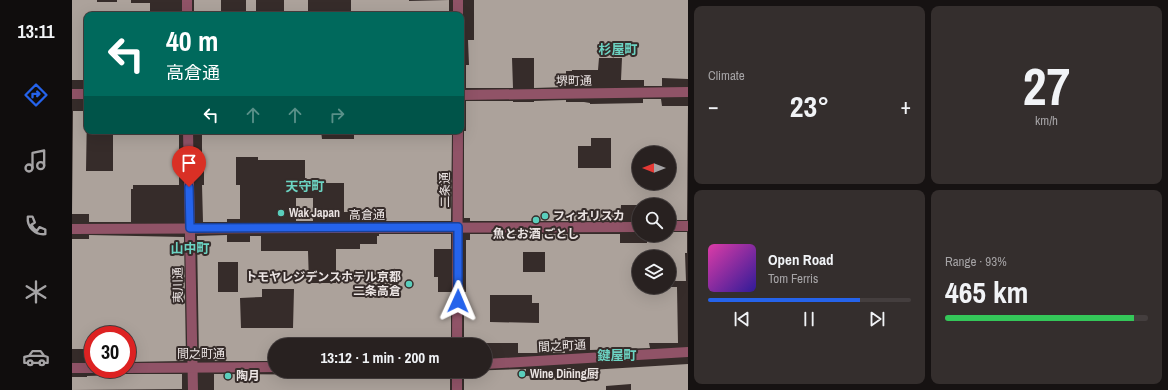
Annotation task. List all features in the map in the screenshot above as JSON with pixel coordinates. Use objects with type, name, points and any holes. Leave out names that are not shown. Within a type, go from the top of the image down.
[{"type":"street","points":[[187,0],[187,12]]},
{"type":"street","points":[[458,0],[458,12]]},
{"type":"street","name":"堺町通","points":[[464,95],[688,92]]},
{"type":"street","points":[[72,94],[84,94]]},
{"type":"street","name":"夷川通","points":[[188,134],[193,390]]},
{"type":"street","name":"二条通","points":[[457,338],[458,134]]},
{"type":"street","points":[[676,226],[688,226]]},
{"type":"street","name":"高倉通","points":[[72,229],[632,227]]},
{"type":"street","name":"間之町通","points":[[492,364],[688,352]]},
{"type":"street","name":"間之町通","points":[[136,368],[268,367]]},
{"type":"street","points":[[72,368],[84,368]]},
{"type":"street","points":[[457,378],[457,390]]},
{"type":"building","points":[[72,0],[117,2],[117,0],[131,0],[131,3],[150,3],[150,12],[84,12],[84,80],[72,80]]},
{"type":"building","points":[[194,0],[221,0],[221,12],[194,12]]},
{"type":"building","points":[[246,0],[256,0],[256,12],[246,12]]},
{"type":"building","points":[[284,0],[308,0],[308,12],[284,12]]},
{"type":"building","points":[[351,0],[449,0],[449,12],[351,12]]},
{"type":"building","points":[[474,0],[688,0],[688,79],[662,78],[662,86],[644,86],[644,80],[621,80],[622,58],[599,58],[598,70],[566,71],[566,87],[534,88],[534,58],[512,58],[513,88],[466,88],[466,65],[469,65],[468,40],[474,40]]},
{"type":"building","points":[[643,99],[661,99],[662,106],[688,106],[687,220],[676,220],[676,198],[632,198],[632,205],[621,205],[620,221],[470,221],[470,218],[464,218],[464,131],[466,131],[466,101],[534,102],[566,100],[566,102],[584,102],[590,104],[643,103]],"holes":[[[591,138],[611,138],[611,168],[578,168],[578,146],[591,146]]]},
{"type":"building","points":[[73,111],[84,111],[84,134],[87,134],[86,171],[113,171],[113,134],[179,134],[179,185],[133,185],[133,189],[131,189],[131,222],[89,222],[89,214],[72,214]]},
{"type":"building","points":[[202,134],[321,134],[322,139],[354,139],[354,134],[452,134],[451,221],[379,221],[379,212],[344,212],[344,183],[305,183],[305,160],[258,160],[258,157],[236,157],[236,185],[240,185],[240,219],[227,219],[227,222],[203,222],[202,185],[204,185],[204,157],[202,157]]},
{"type":"building","points":[[296,198],[313,198],[313,221],[296,221]]},
{"type":"building","points":[[676,232],[687,232],[687,253],[685,253],[686,281],[676,281],[676,250],[632,250],[632,294],[676,294],[677,287],[678,343],[649,343],[650,348],[590,350],[590,337],[565,337],[565,353],[518,353],[518,343],[492,343],[492,338],[464,338],[466,240],[470,240],[470,234],[620,234],[620,243],[676,242]],"holes":[[[523,252],[545,252],[545,272],[523,272]],[[490,295],[532,295],[532,303],[539,303],[539,323],[490,322]]]},
{"type":"building","points":[[379,234],[451,234],[451,249],[434,249],[434,277],[438,277],[438,292],[451,292],[451,338],[268,338],[268,361],[214,361],[214,359],[199,359],[197,236],[227,235],[227,242],[250,242],[250,236],[261,236],[261,251],[308,251],[309,283],[336,283],[336,249],[360,249],[360,244],[377,244],[377,236],[379,236]],"holes":[[[218,262],[238,262],[238,292],[218,292]],[[262,289],[294,289],[293,328],[241,328],[240,298],[262,297]]]},
{"type":"building","points":[[89,235],[184,237],[186,359],[182,361],[136,362],[136,326],[84,326],[84,349],[72,349],[72,239],[89,239]]},
{"type":"building","points":[[688,364],[688,390],[631,390],[631,384],[606,386],[606,390],[464,390],[464,378],[492,378],[492,370],[526,369],[526,376],[563,374],[562,368],[573,368],[573,371]]},
{"type":"building","points":[[136,374],[182,374],[182,389],[72,390],[72,377],[136,378]]},
{"type":"building","points":[[214,374],[268,374],[268,378],[450,378],[450,390],[214,390]]},
{"type":"place","name":"Wak Japan","points":[[281,213]]},
{"type":"place","name":"フィオリスカ","points":[[545,216]]},
{"type":"place","name":"魚とお酒 ごとし","points":[[536,220]]},
{"type":"place","name":"トモヤレジデンスホテル京都 二条高倉","points":[[409,284]]},
{"type":"place","name":"Wine Dining厨","points":[[522,374]]},
{"type":"place","name":"陶月","points":[[228,376]]},
{"type":"district","name":"杉屋町","points":[[618,49]]},
{"type":"district","name":"天守町","points":[[305,186]]},
{"type":"district","name":"山中町","points":[[190,248]]},
{"type":"district","name":"鍵屋町","points":[[617,355]]},
{"type":"route","points":[[189,187],[190,228],[458,227],[458,301]]}]
